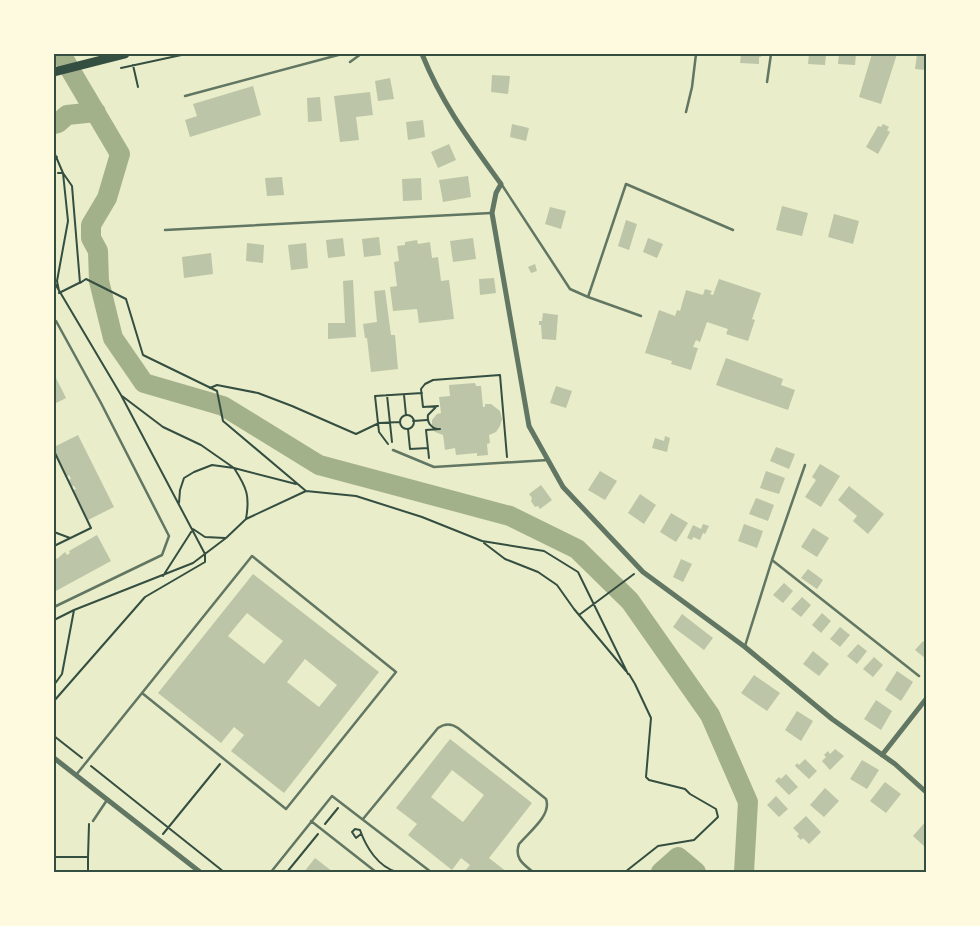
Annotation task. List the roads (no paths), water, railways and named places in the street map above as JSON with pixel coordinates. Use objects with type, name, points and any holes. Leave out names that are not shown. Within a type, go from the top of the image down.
[{"type":"main road","points":[[54,72],[121,54]]},
{"type":"street","points":[[422,54],[448,109],[501,184],[496,193],[492,213],[529,426],[563,487],[643,572],[745,647],[832,719],[895,764],[926,792]]},
{"type":"street","points":[[882,755],[926,699]]},
{"type":"street","points":[[54,758],[199,872]]},
{"type":"lane","points":[[185,96],[342,54]]},
{"type":"lane","points":[[350,62],[362,54]]},
{"type":"lane","points":[[686,112],[692,87],[696,54]]},
{"type":"lane","points":[[767,82],[771,54]]},
{"type":"lane","points":[[501,184],[570,289],[641,316]]},
{"type":"lane","points":[[588,297],[626,184],[733,230]]},
{"type":"lane","points":[[165,230],[492,213]]},
{"type":"lane","points":[[54,321],[56,321],[101,403],[169,536],[162,555],[54,607]]},
{"type":"lane","points":[[393,450],[434,467],[548,460]]},
{"type":"lane","points":[[745,647],[772,560],[806,466]]},
{"type":"lane","points":[[76,775],[252,556],[396,672],[286,809],[142,693]]},
{"type":"lane","points":[[772,560],[919,676]]},
{"type":"lane","points":[[363,819],[438,728],[442,725],[451,724],[546,799],[548,806],[546,813],[517,848],[517,854],[521,862],[533,872]]},
{"type":"lane","points":[[272,872],[331,796],[334,796],[431,872]]},
{"type":"lane","points":[[93,821],[107,800]]},
{"type":"lane","points":[[311,821],[376,872]]},
{"type":"waterway","points":[[61,54],[120,154],[107,198],[91,225],[91,238],[98,251],[99,281],[113,338],[144,383],[223,406],[319,465],[510,516],[577,549],[630,601],[710,715],[748,802],[744,872]]},
{"type":"waterway","points":[[54,124],[67,115],[96,112]]},
{"type":"waterway","points":[[661,872],[678,857],[696,872]]}]
